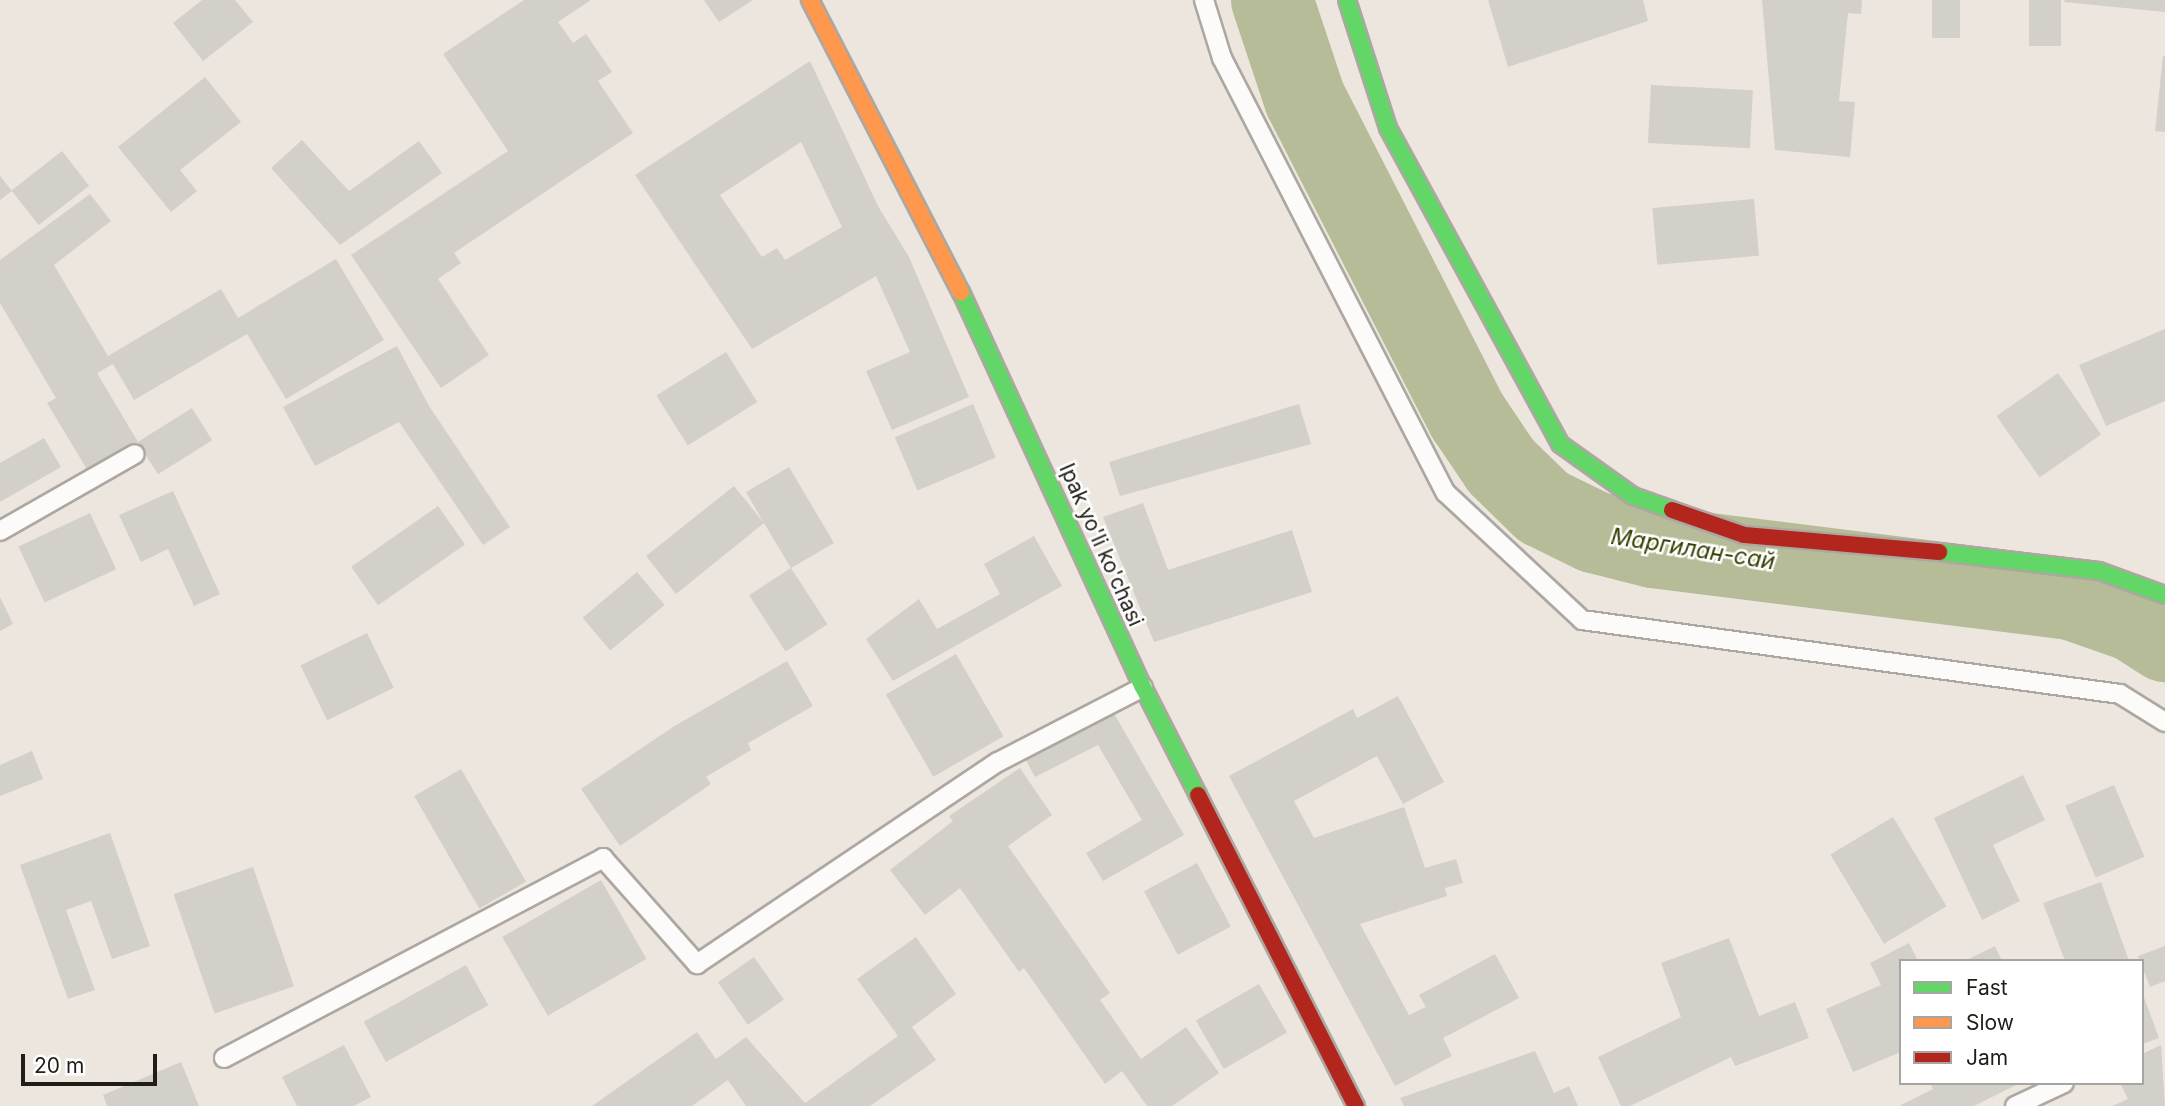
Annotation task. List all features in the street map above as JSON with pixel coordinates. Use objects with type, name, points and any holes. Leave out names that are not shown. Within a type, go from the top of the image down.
[{"type":"main road","name":"Ipak yo'li ko'chasi","points":[[810,0],[897,161],[981,333],[1143,687],[1356,1106]]},
{"type":"main road","points":[[1347,0],[1388,128],[1560,444],[1633,496],[1744,534],[1900,547],[2099,571],[2165,595]]},
{"type":"lane","points":[[1204,0],[1222,58],[1446,493],[1582,620],[2120,694],[2165,722]]},
{"type":"lane","points":[[0,531],[135,454]]},
{"type":"lane","points":[[224,1058],[603,858],[696,964],[998,762],[1143,687]]},
{"type":"lane","points":[[2015,1106],[2060,1085]]},
{"type":"building","points":[[202,0],[235,0],[253,22],[203,61],[173,23]]},
{"type":"building","points":[[524,0],[591,0],[558,22],[573,43],[586,34],[612,72],[598,81],[633,133],[454,253],[461,263],[438,279],[489,355],[441,388],[351,255],[508,151],[443,54]]},
{"type":"building","points":[[704,0],[753,0],[719,22]]},
{"type":"building","points":[[1488,0],[1643,0],[1648,21],[1508,67]]},
{"type":"building","points":[[1762,0],[1862,0],[1861,14],[1848,13],[1839,101],[1855,102],[1850,157],[1775,150]]},
{"type":"building","points":[[1932,0],[1960,0],[1960,38],[1932,38]]},
{"type":"building","points":[[2029,0],[2061,0],[2061,46],[2029,46]]},
{"type":"building","points":[[2165,0],[2165,12],[2064,2]]},
{"type":"building","points":[[2165,56],[2165,132],[2155,131]]},
{"type":"building","points":[[810,61],[878,206],[909,257],[969,397],[892,430],[866,371],[910,352],[876,276],[752,349],[635,175]],"holes":[[[801,142],[842,227],[785,260],[777,248],[762,257],[720,195]]]},
{"type":"building","points":[[205,77],[241,122],[180,170],[197,191],[171,212],[118,147]]},
{"type":"building","points":[[1651,85],[1753,90],[1750,148],[1648,143]]},
{"type":"building","points":[[302,140],[349,191],[419,141],[442,173],[340,245],[271,168]]},
{"type":"building","points":[[62,151],[89,186],[39,225],[12,190]]},
{"type":"building","points":[[0,176],[12,191],[0,200]]},
{"type":"building","points":[[90,194],[111,221],[54,265],[108,356],[221,289],[238,318],[336,259],[384,340],[286,399],[247,334],[134,400],[113,364],[97,373],[138,442],[88,471],[47,403],[56,398],[0,303],[0,260]]},
{"type":"building","points":[[1754,199],[1759,256],[1657,265],[1652,208]]},
{"type":"building","points":[[2165,329],[2165,401],[2106,426],[2079,365]]},
{"type":"building","points":[[397,346],[429,406],[510,527],[483,545],[399,422],[315,466],[283,407]]},
{"type":"building","points":[[726,352],[757,402],[688,445],[656,395]]},
{"type":"building","points":[[2058,373],[2101,434],[2040,477],[1997,416]]},
{"type":"building","points":[[973,404],[996,457],[917,491],[895,437]]},
{"type":"building","points":[[1299,404],[1311,444],[1120,496],[1109,462]]},
{"type":"building","points":[[192,408],[212,440],[158,474],[138,442]]},
{"type":"building","points":[[44,438],[61,467],[0,502],[0,463]]},
{"type":"building","points":[[789,467],[834,543],[791,568],[746,492]]},
{"type":"building","points":[[734,486],[764,523],[676,594],[646,556]]},
{"type":"building","points":[[173,491],[220,594],[194,606],[168,549],[141,562],[119,515]]},
{"type":"building","points":[[1143,503],[1168,570],[1292,530],[1312,592],[1154,642],[1103,517]]},
{"type":"building","points":[[438,506],[465,545],[378,605],[351,567]]},
{"type":"building","points":[[90,513],[116,569],[45,603],[18,546]]},
{"type":"building","points":[[1034,536],[1062,586],[893,681],[866,639],[919,599],[937,629],[1000,594],[984,564]]},
{"type":"building","points":[[791,568],[827,624],[786,651],[749,595]]},
{"type":"building","points":[[637,572],[665,605],[610,651],[583,618]]},
{"type":"building","points":[[0,597],[13,624],[0,631]]},
{"type":"building","points":[[367,633],[394,688],[327,720],[300,665]]},
{"type":"building","points":[[956,654],[1004,736],[933,777],[886,694]]},
{"type":"building","points":[[787,661],[813,706],[748,743],[751,750],[706,777],[711,784],[620,846],[581,789],[673,727]]},
{"type":"building","points":[[1398,696],[1444,782],[1403,804],[1377,756],[1294,801],[1314,838],[1404,807],[1425,868],[1456,859],[1463,883],[1445,888],[1447,896],[1360,924],[1409,1015],[1426,1007],[1419,995],[1495,954],[1519,998],[1443,1038],[1452,1056],[1395,1086],[1229,776],[1353,709],[1357,718]]},
{"type":"building","points":[[1112,710],[1184,835],[1103,881],[1086,853],[1142,820],[1098,745],[1035,777],[1023,755]]},
{"type":"building","points":[[32,751],[43,779],[0,796],[0,765]]},
{"type":"building","points":[[1020,768],[1052,815],[1008,846],[1110,993],[1100,1000],[1141,1059],[1186,1027],[1219,1073],[1172,1106],[1147,1106],[1122,1071],[1105,1084],[1024,968],[1019,972],[960,888],[925,915],[890,870],[953,821],[949,816]]},
{"type":"building","points":[[461,769],[526,882],[479,909],[414,796]]},
{"type":"building","points":[[2023,775],[2045,820],[1993,845],[2020,901],[1982,920],[1934,818]]},
{"type":"building","points":[[2114,785],[2144,857],[2096,878],[2065,806]]},
{"type":"building","points":[[1893,817],[1947,906],[1884,944],[1830,855]]},
{"type":"building","points":[[110,833],[150,946],[112,959],[91,901],[66,910],[95,990],[68,999],[20,865]]},
{"type":"building","points":[[1197,863],[1231,927],[1178,955],[1144,891]]},
{"type":"building","points":[[253,867],[294,986],[215,1013],[174,894]]},
{"type":"building","points":[[601,880],[646,959],[548,1016],[502,937]]},
{"type":"building","points":[[2101,882],[2128,959],[2064,959],[2043,903]]},
{"type":"building","points":[[916,937],[956,994],[912,1027],[936,1060],[870,1106],[746,1106],[728,1080],[692,1106],[592,1106],[697,1032],[716,1059],[746,1037],[805,1103],[898,1036],[857,979]]},
{"type":"building","points":[[1729,938],[1759,1016],[1795,1002],[1809,1038],[1735,1066],[1731,1057],[1630,1106],[1621,1106],[1598,1057],[1681,1017],[1661,963]]},
{"type":"building","points":[[1909,943],[1917,959],[1899,959],[1899,1053],[1853,1072],[1826,1009],[1881,985],[1870,963]]},
{"type":"building","points":[[1995,946],[2001,959],[1969,959]]},
{"type":"building","points":[[2165,946],[2165,981],[2150,987],[2144,972],[2144,959],[2139,959],[2138,956]]},
{"type":"building","points":[[754,957],[784,1000],[748,1025],[718,982]]},
{"type":"building","points":[[466,965],[488,1005],[386,1062],[364,1022]]},
{"type":"building","points":[[1259,984],[1287,1032],[1224,1069],[1196,1021]]},
{"type":"building","points":[[2144,997],[2159,1038],[2144,1043]]},
{"type":"building","points":[[344,1045],[371,1097],[354,1106],[297,1106],[282,1077]]},
{"type":"building","points":[[2161,1045],[2165,1106],[2112,1106],[2128,1099],[2121,1085],[2144,1085],[2144,1053]]},
{"type":"building","points":[[1535,1051],[1554,1093],[1569,1086],[1578,1106],[1404,1106],[1400,1098]]},
{"type":"building","points":[[181,1062],[199,1106],[107,1106],[103,1095]]},
{"type":"building","points":[[1931,1085],[2016,1085],[1974,1106],[1899,1106],[1933,1089]]},
{"type":"waterway","name":"Маргилан-сай","points":[[1272,0],[1305,99],[1468,417],[1501,466],[1543,507],[1594,532],[1653,547],[2071,599],[2134,621],[2165,641]]},
{"type":"traffic: fast","points":[[1347,0],[1388,128],[1560,444],[1633,496],[1672,510]]},
{"type":"traffic: fast","points":[[961,292],[1143,687],[1198,795]]},
{"type":"traffic: fast","points":[[1939,552],[2099,571],[2165,595]]},
{"type":"traffic: slow","points":[[810,0],[961,292]]},
{"type":"traffic: jam","points":[[1672,510],[1744,535],[1939,552]]},
{"type":"traffic: jam","points":[[1198,795],[1356,1106]]}]
